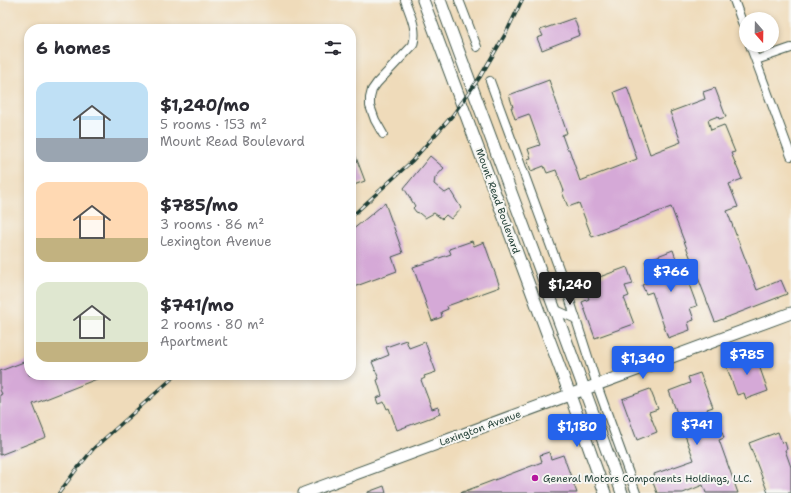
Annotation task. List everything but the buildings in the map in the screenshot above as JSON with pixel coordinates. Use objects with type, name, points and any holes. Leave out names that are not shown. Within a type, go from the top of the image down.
[{"type":"main road","name":"Mount Read Boulevard","points":[[423,0],[606,493]]},
{"type":"main road","name":"Mount Read Boulevard","points":[[440,0],[556,310],[622,493]]},
{"type":"main road","name":"Lexington Avenue","points":[[304,493],[791,313]]},
{"type":"street","points":[[383,134],[372,113],[370,98],[372,90],[377,82],[413,45],[415,31],[405,0]]},
{"type":"street","points":[[459,0],[477,46]]},
{"type":"street","points":[[734,0],[739,14]]},
{"type":"street","points":[[756,60],[791,48]]},
{"type":"street","points":[[753,52],[791,156]]},
{"type":"street","points":[[490,81],[565,285],[597,385],[636,493]]},
{"type":"street","points":[[556,310],[576,319]]},
{"type":"railway","points":[[356,212],[412,161],[452,116],[480,77],[506,33],[522,0]]},
{"type":"railway","points":[[59,493],[94,448],[170,380]]},
{"type":"place","name":"General Motors Components Holdings, LLC.","points":[[535,478]]}]
